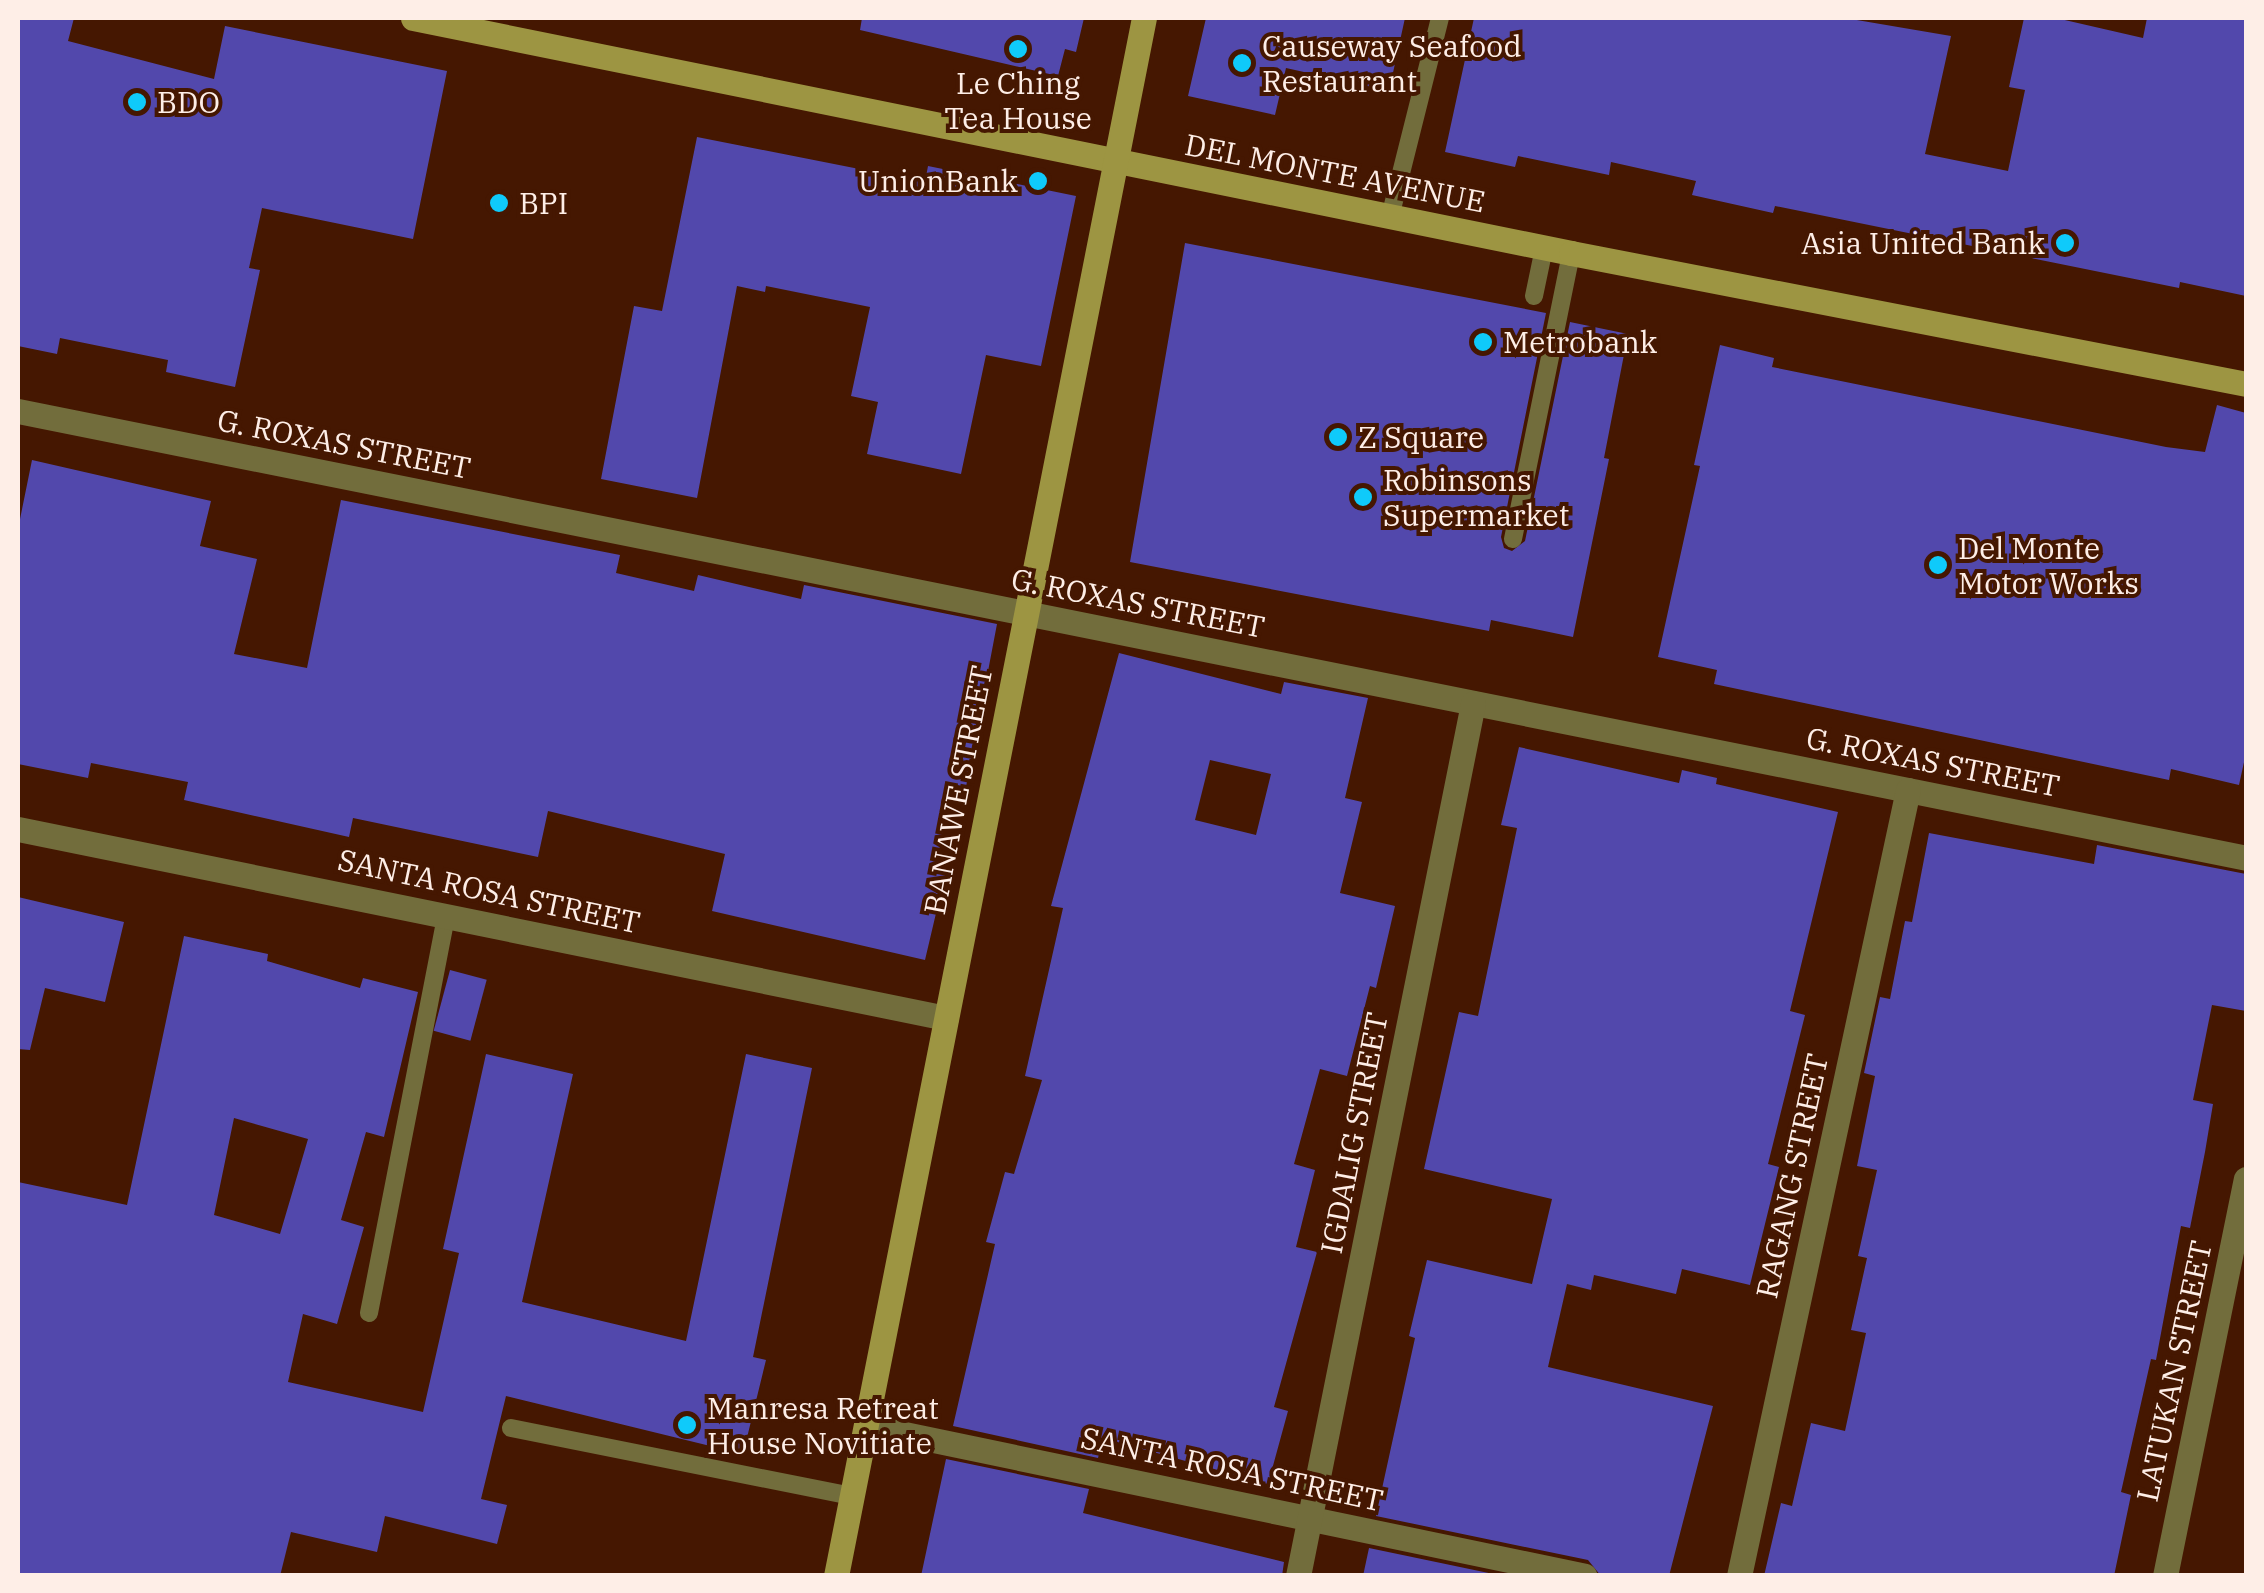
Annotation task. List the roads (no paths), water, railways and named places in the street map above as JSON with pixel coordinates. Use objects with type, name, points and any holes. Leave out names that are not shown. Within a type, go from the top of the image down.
[{"type":"main road","name":"DEL MONTE AVENUE","points":[[413,18],[1571,254],[2246,384]]},
{"type":"main road","name":"BANAWE STREET","points":[[836,1576],[1144,18]]},
{"type":"street","name":"G. ROXAS STREET","points":[[18,412],[2246,858]]},
{"type":"street","name":"IGDALIG STREET","points":[[1298,1576],[1474,703]]},
{"type":"street","name":"RAGANG STREET","points":[[1739,1576],[1908,790]]},
{"type":"street","name":"SANTA ROSA STREET","points":[[18,829],[946,1018]]},
{"type":"street","name":"LATUKAN STREET","points":[[2166,1576],[2246,1179]]},
{"type":"street","name":"SANTA ROSA STREET","points":[[866,1426],[1585,1576]]},
{"type":"lane","points":[[1390,217],[1440,18]]},
{"type":"lane","points":[[1534,296],[1544,248]]},
{"type":"lane","points":[[1513,539],[1571,254]]},
{"type":"lane","points":[[369,1313],[446,916]]},
{"type":"lane","points":[[511,1428],[852,1496]]},
{"type":"place","name":"Le Ching Tea House","points":[[1018,49]]},
{"type":"place","name":"Causeway Seafood Restaurant","points":[[1242,63]]},
{"type":"place","name":"BDO","points":[[137,102]]},
{"type":"place","name":"UnionBank","points":[[1038,181]]},
{"type":"place","name":"BPI","points":[[499,203]]},
{"type":"place","name":"Asia United Bank","points":[[2065,243]]},
{"type":"place","name":"Metrobank","points":[[1483,342]]},
{"type":"place","name":"Z Square","points":[[1338,437]]},
{"type":"place","name":"Robinsons Supermarket","points":[[1363,497]]},
{"type":"place","name":"Del Monte Motor Works","points":[[1938,565]]},
{"type":"place","name":"Manresa Retreat House Novitiate","points":[[687,1425]]}]
